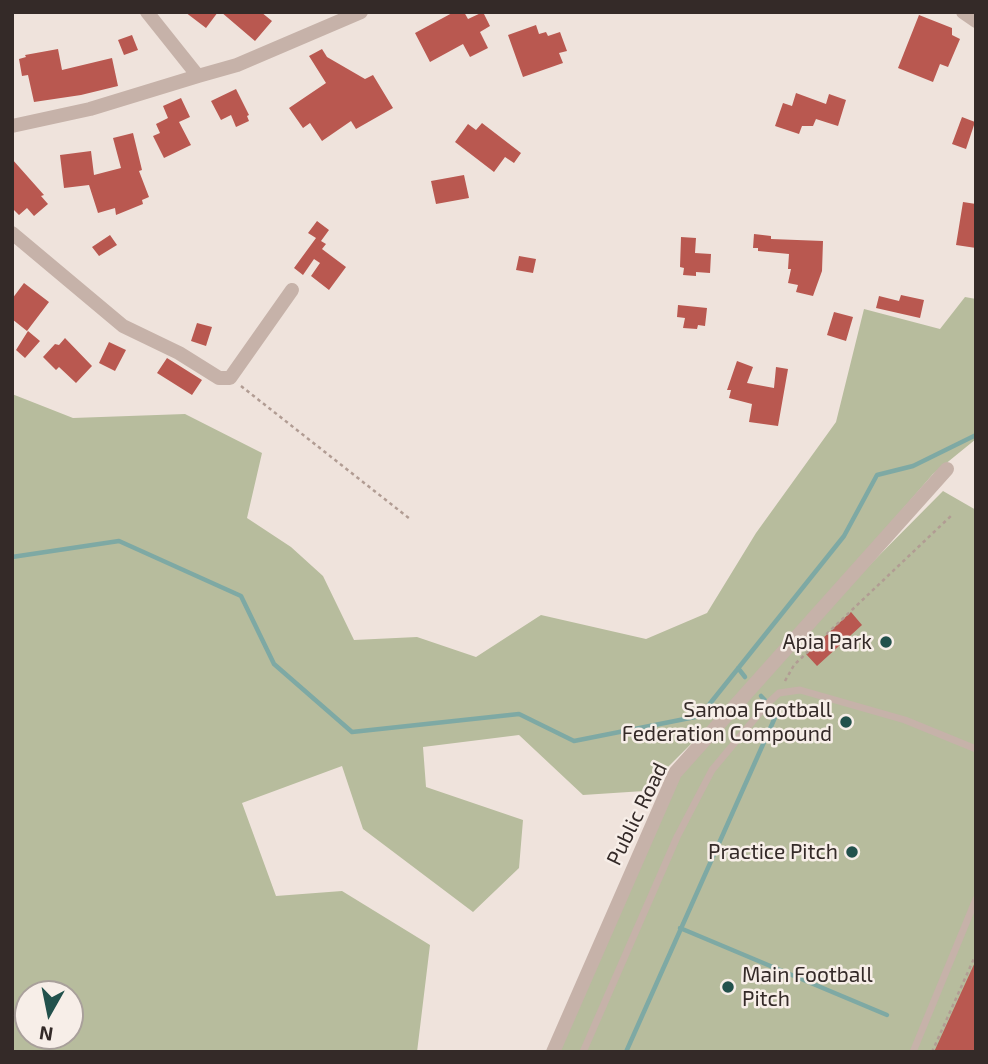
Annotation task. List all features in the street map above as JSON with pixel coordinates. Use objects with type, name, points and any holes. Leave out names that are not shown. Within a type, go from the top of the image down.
[{"type":"street","points":[[147,12],[198,76]]},
{"type":"street","points":[[12,125],[90,109],[237,65],[361,12]]},
{"type":"street","points":[[963,12],[976,21]]},
{"type":"street","points":[[12,233],[123,326],[179,353],[219,379],[230,378],[292,290]]},
{"type":"street","name":"Public Road","points":[[553,1052],[676,773],[947,469]]},
{"type":"lane","points":[[583,1052],[677,837],[712,770],[773,698],[800,690],[905,720],[976,749]]},
{"type":"lane","points":[[913,1052],[976,899]]},
{"type":"path","points":[[230,378],[410,519]]},
{"type":"path","points":[[773,698],[794,665],[953,514]]},
{"type":"path","points":[[932,1052],[976,954]]},
{"type":"green space","points":[[965,297],[976,299],[976,439],[933,474],[877,539],[812,623],[943,491],[976,510],[976,1052],[552,1052],[668,773],[742,693],[644,791],[583,795],[519,735],[423,747],[426,787],[523,820],[519,868],[473,912],[363,829],[342,766],[242,803],[276,896],[342,891],[430,945],[417,1052],[12,1052],[12,394],[73,418],[185,414],[262,453],[247,518],[291,547],[323,576],[354,640],[417,637],[476,657],[541,615],[646,639],[707,613],[756,533],[836,422],[864,309],[940,329]]},
{"type":"building","points":[[185,12],[218,12],[206,28]]},
{"type":"building","points":[[221,12],[261,12],[272,21],[255,41]]},
{"type":"building","points":[[454,12],[464,12],[468,19],[483,12],[490,26],[480,32],[488,48],[470,57],[463,44],[430,62],[415,33]]},
{"type":"building","points":[[919,15],[952,28],[952,35],[960,39],[948,67],[940,64],[933,82],[898,68]]},
{"type":"building","points":[[536,25],[539,34],[546,32],[548,36],[560,32],[567,51],[559,53],[563,63],[523,77],[508,35]]},
{"type":"building","points":[[132,35],[138,50],[124,55],[118,40]]},
{"type":"building","points":[[58,49],[62,70],[112,58],[118,86],[34,102],[28,75],[22,76],[19,59],[26,57],[25,55]]},
{"type":"building","points":[[322,49],[327,57],[365,79],[373,75],[393,108],[356,129],[351,121],[322,141],[310,123],[303,128],[289,108],[326,83],[309,56]]},
{"type":"building","points":[[236,89],[249,115],[249,121],[236,127],[231,115],[221,120],[211,101]]},
{"type":"building","points":[[796,93],[826,104],[829,94],[846,100],[838,126],[816,119],[813,126],[802,126],[799,134],[775,126],[783,103],[792,106]]},
{"type":"building","points":[[181,98],[190,117],[179,122],[191,145],[164,158],[153,136],[160,133],[156,124],[168,118],[163,106]]},
{"type":"building","points":[[962,117],[975,122],[966,149],[952,144]]},
{"type":"building","points":[[482,123],[521,153],[514,163],[505,157],[494,172],[455,142],[468,124],[476,130]]},
{"type":"building","points":[[133,133],[142,170],[139,171],[149,197],[142,200],[143,204],[116,215],[115,208],[98,213],[89,185],[64,188],[60,155],[91,151],[94,175],[121,168],[113,138]]},
{"type":"building","points":[[12,159],[44,195],[41,196],[48,204],[34,216],[27,208],[19,215],[12,208]]},
{"type":"building","points":[[464,175],[469,198],[436,204],[431,181]]},
{"type":"building","points":[[963,202],[976,204],[976,248],[956,245]]},
{"type":"building","points":[[317,221],[329,230],[321,241],[326,244],[322,249],[346,267],[329,290],[311,276],[320,263],[314,259],[303,275],[294,268],[316,238],[308,233]]},
{"type":"building","points":[[754,234],[771,236],[771,239],[823,241],[822,271],[813,296],[796,292],[798,285],[788,283],[791,269],[788,269],[789,254],[758,251],[758,248],[753,248]]},
{"type":"building","points":[[110,235],[117,245],[99,256],[92,247]]},
{"type":"building","points":[[681,237],[696,238],[695,253],[711,254],[710,273],[683,275],[684,268],[680,267]]},
{"type":"building","points":[[519,256],[536,259],[533,273],[516,270]]},
{"type":"building","points":[[24,283],[49,302],[27,331],[12,319],[12,299]]},
{"type":"building","points":[[901,295],[924,300],[920,318],[876,308],[879,296],[899,301]]},
{"type":"building","points":[[678,305],[707,308],[705,326],[698,325],[697,329],[683,328],[685,318],[677,317]]},
{"type":"building","points":[[834,312],[853,317],[846,341],[827,335]]},
{"type":"building","points":[[197,323],[212,327],[206,346],[191,341]]},
{"type":"building","points":[[28,331],[40,341],[25,358],[16,350]]},
{"type":"building","points":[[65,338],[92,366],[76,383],[59,367],[56,370],[43,357]]},
{"type":"building","points":[[109,342],[126,350],[115,371],[99,363]]},
{"type":"building","points":[[167,358],[202,380],[192,395],[157,373]]},
{"type":"building","points":[[737,361],[753,367],[747,383],[774,388],[776,367],[788,369],[778,426],[749,422],[752,404],[729,398],[731,390],[727,390]]},
{"type":"building","points":[[851,612],[862,625],[817,666],[806,654]]},
{"type":"building","points":[[976,960],[976,1045],[973,1052],[934,1052]]},
{"type":"waterway","points":[[12,557],[119,541],[241,596],[274,664],[352,732],[519,714],[574,741],[700,716],[844,536],[877,475],[913,466],[976,435]]},
{"type":"waterway","points":[[738,668],[745,677]]},
{"type":"waterway","points":[[626,1052],[777,713],[761,696]]},
{"type":"waterway","points":[[680,928],[887,1015]]},
{"type":"place","name":"Apia Park","points":[[886,642]]},
{"type":"place","name":"Samoa Football Federation Compound","points":[[846,722]]},
{"type":"place","name":"Practice Pitch","points":[[852,852]]},
{"type":"place","name":"Main Football Pitch","points":[[728,987]]}]
